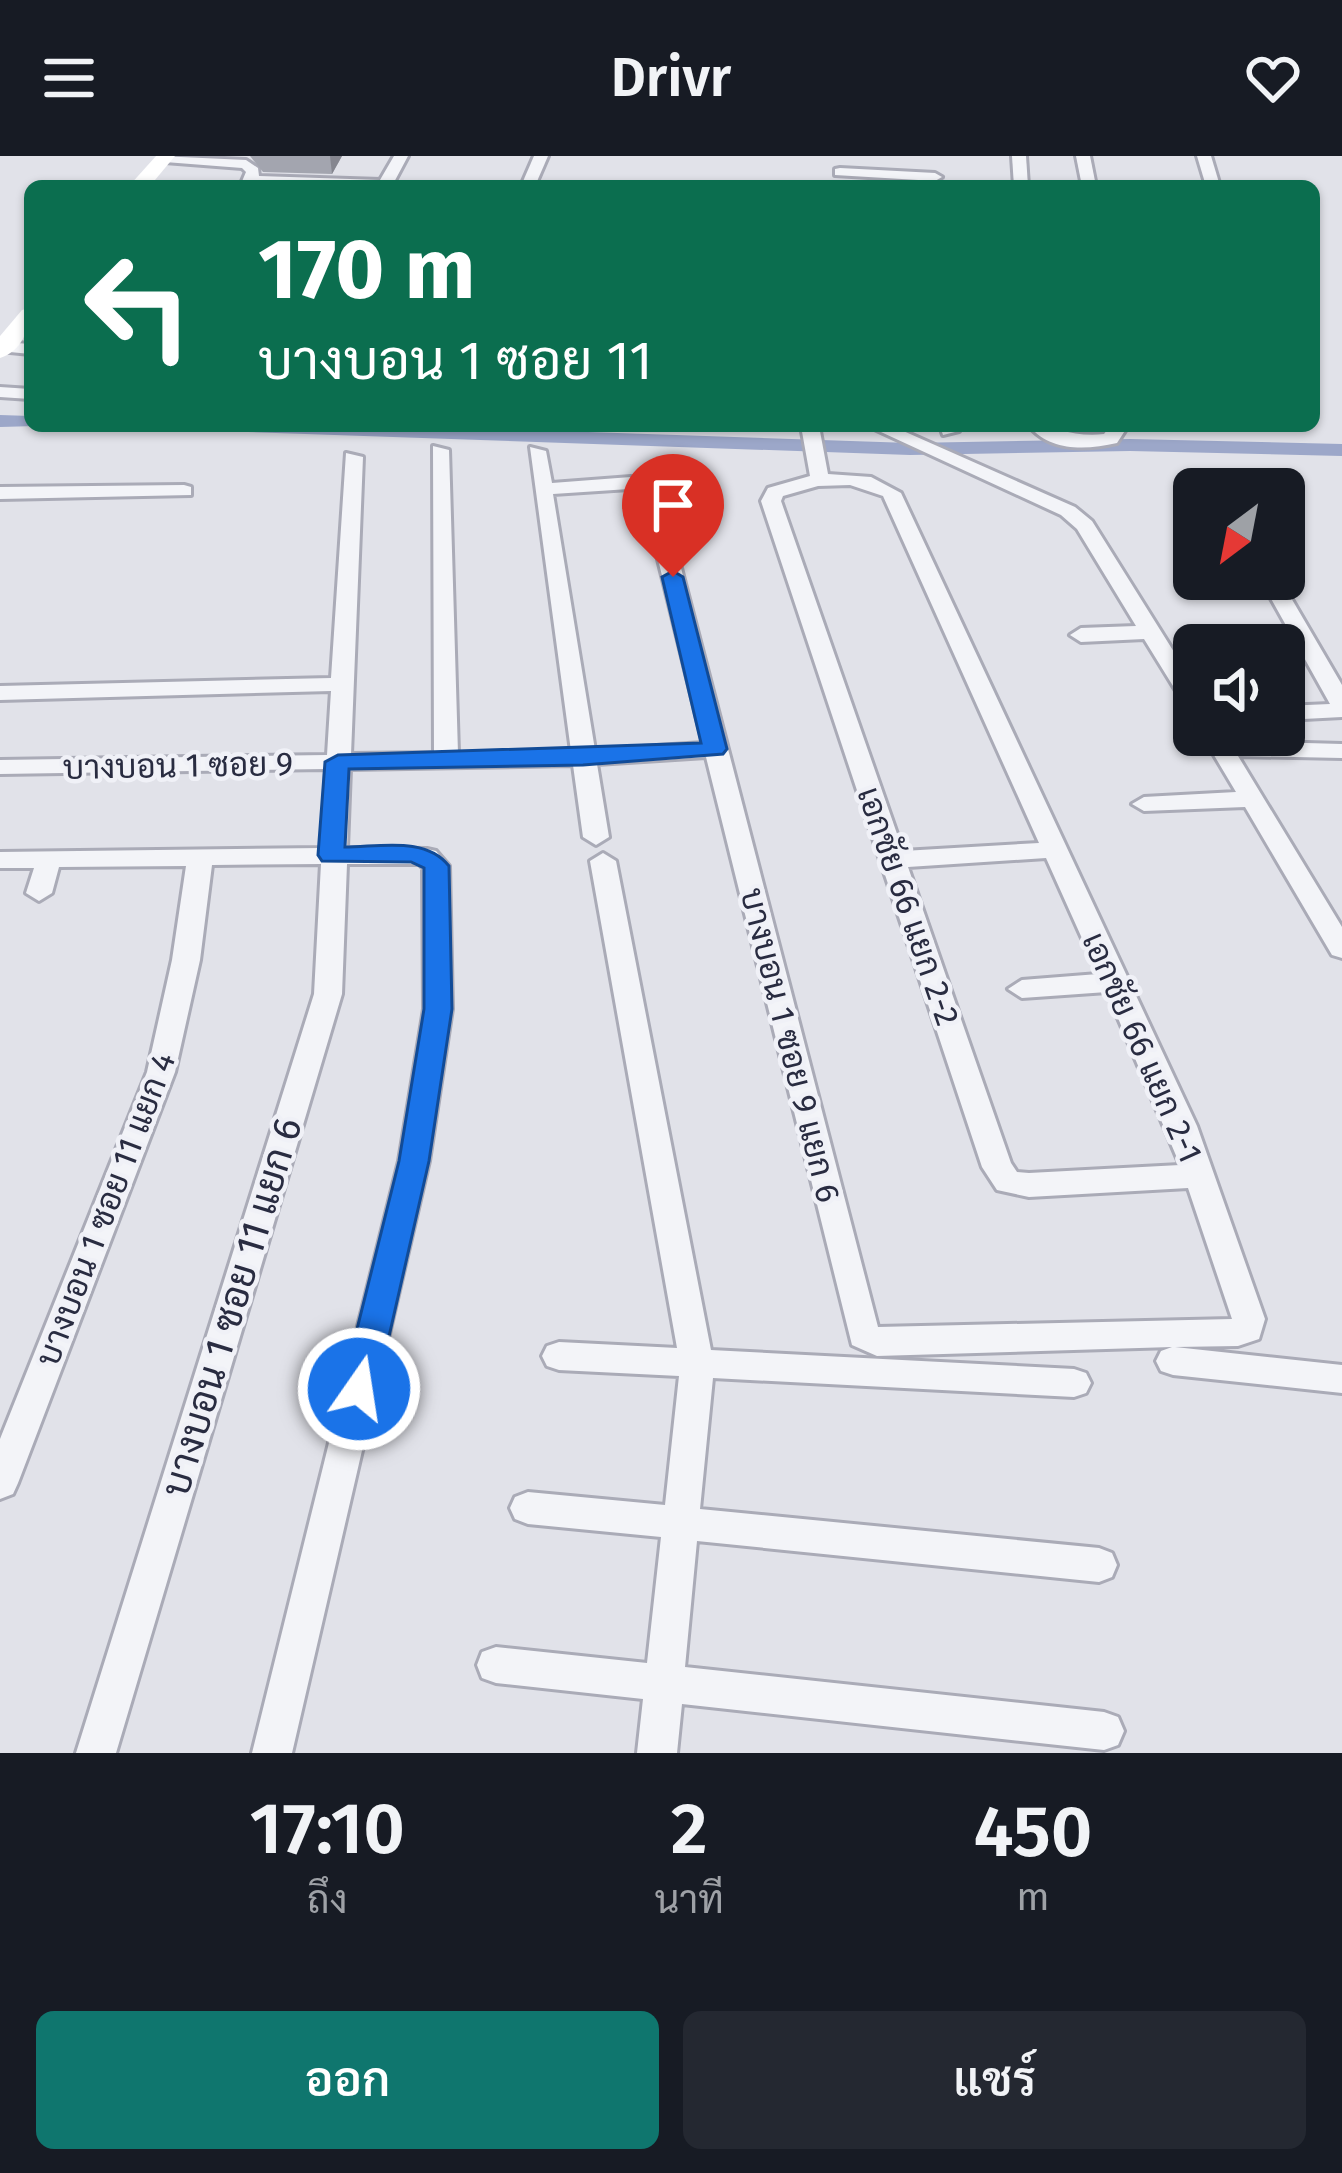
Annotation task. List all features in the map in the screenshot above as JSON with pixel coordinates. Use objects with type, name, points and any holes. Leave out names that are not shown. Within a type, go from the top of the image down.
[{"type":"main road","points":[[145,180],[166,157]]},
{"type":"main road","points":[[1,349],[24,322]]},
{"type":"street","points":[[166,157],[246,164],[253,171],[249,180]]},
{"type":"street","points":[[840,171],[918,180]]},
{"type":"street","points":[[891,432],[1068,511],[1085,525],[1173,668]]},
{"type":"street","points":[[1043,432],[1073,442],[1110,440],[1115,432]]},
{"type":"street","points":[[811,434],[818,472]]},
{"type":"street","points":[[440,450],[446,759]]},
{"type":"street","points":[[537,451],[583,758],[697,1365],[657,1753]]},
{"type":"street","name":"บางบอน 1 ซอย 11 แยก 6","points":[[96,1753],[328,994],[353,457]]},
{"type":"street","name":"เอกชัย 66 แยก 2-1","points":[[818,472],[872,483],[891,493],[1182,1126],[1249,1319],[1247,1330],[869,1340]]},
{"type":"street","name":"เอกชัย 66 แยก 2-2","points":[[818,472],[783,489],[771,501],[997,1167],[1008,1182],[1029,1185],[1199,1176]]},
{"type":"street","name":"บางบอน 1 ซอย 9 แยก 6","points":[[546,489],[631,483],[651,490],[788,1017],[848,1282],[869,1340]]},
{"type":"street","points":[[0,493],[184,491]]},
{"type":"street","points":[[1282,600],[1342,707],[1305,711]]},
{"type":"street","points":[[1081,635],[1152,632]]},
{"type":"street","points":[[1305,656],[1313,656]]},
{"type":"street","points":[[1169,662],[1173,662]]},
{"type":"street","points":[[0,693],[343,684]]},
{"type":"street","points":[[1305,748],[1342,751]]},
{"type":"street","name":"บางบอน 1 ซอย 9","points":[[0,767],[583,758],[715,749]]},
{"type":"street","points":[[1226,756],[1342,949]]},
{"type":"street","points":[[1144,804],[1251,799]]},
{"type":"street","points":[[893,860],[1055,850]]},
{"type":"street","points":[[0,860],[411,854],[433,861],[438,1009],[414,1161],[272,1753]]},
{"type":"street","name":"บางบอน 1 ซอย 11 แยก 4","points":[[0,1484],[161,1072],[186,960],[200,857]]},
{"type":"street","points":[[39,893],[49,859]]},
{"type":"street","points":[[1022,989],[1116,982]]},
{"type":"street","points":[[559,1357],[1074,1383]]},
{"type":"street","points":[[1173,1360],[1342,1379]]},
{"type":"street","points":[[528,1508],[1100,1565]]},
{"type":"street","points":[[496,1665],[1104,1731]]},
{"type":"waterway","points":[[0,421],[24,422]]},
{"type":"waterway","points":[[421,432],[910,449],[1130,445],[1342,450]]},
{"type":"route","points":[[359,1389],[414,1161],[438,1009],[436,866],[427,857],[411,854],[331,855],[338,762],[583,758],[715,749],[673,577]]}]
